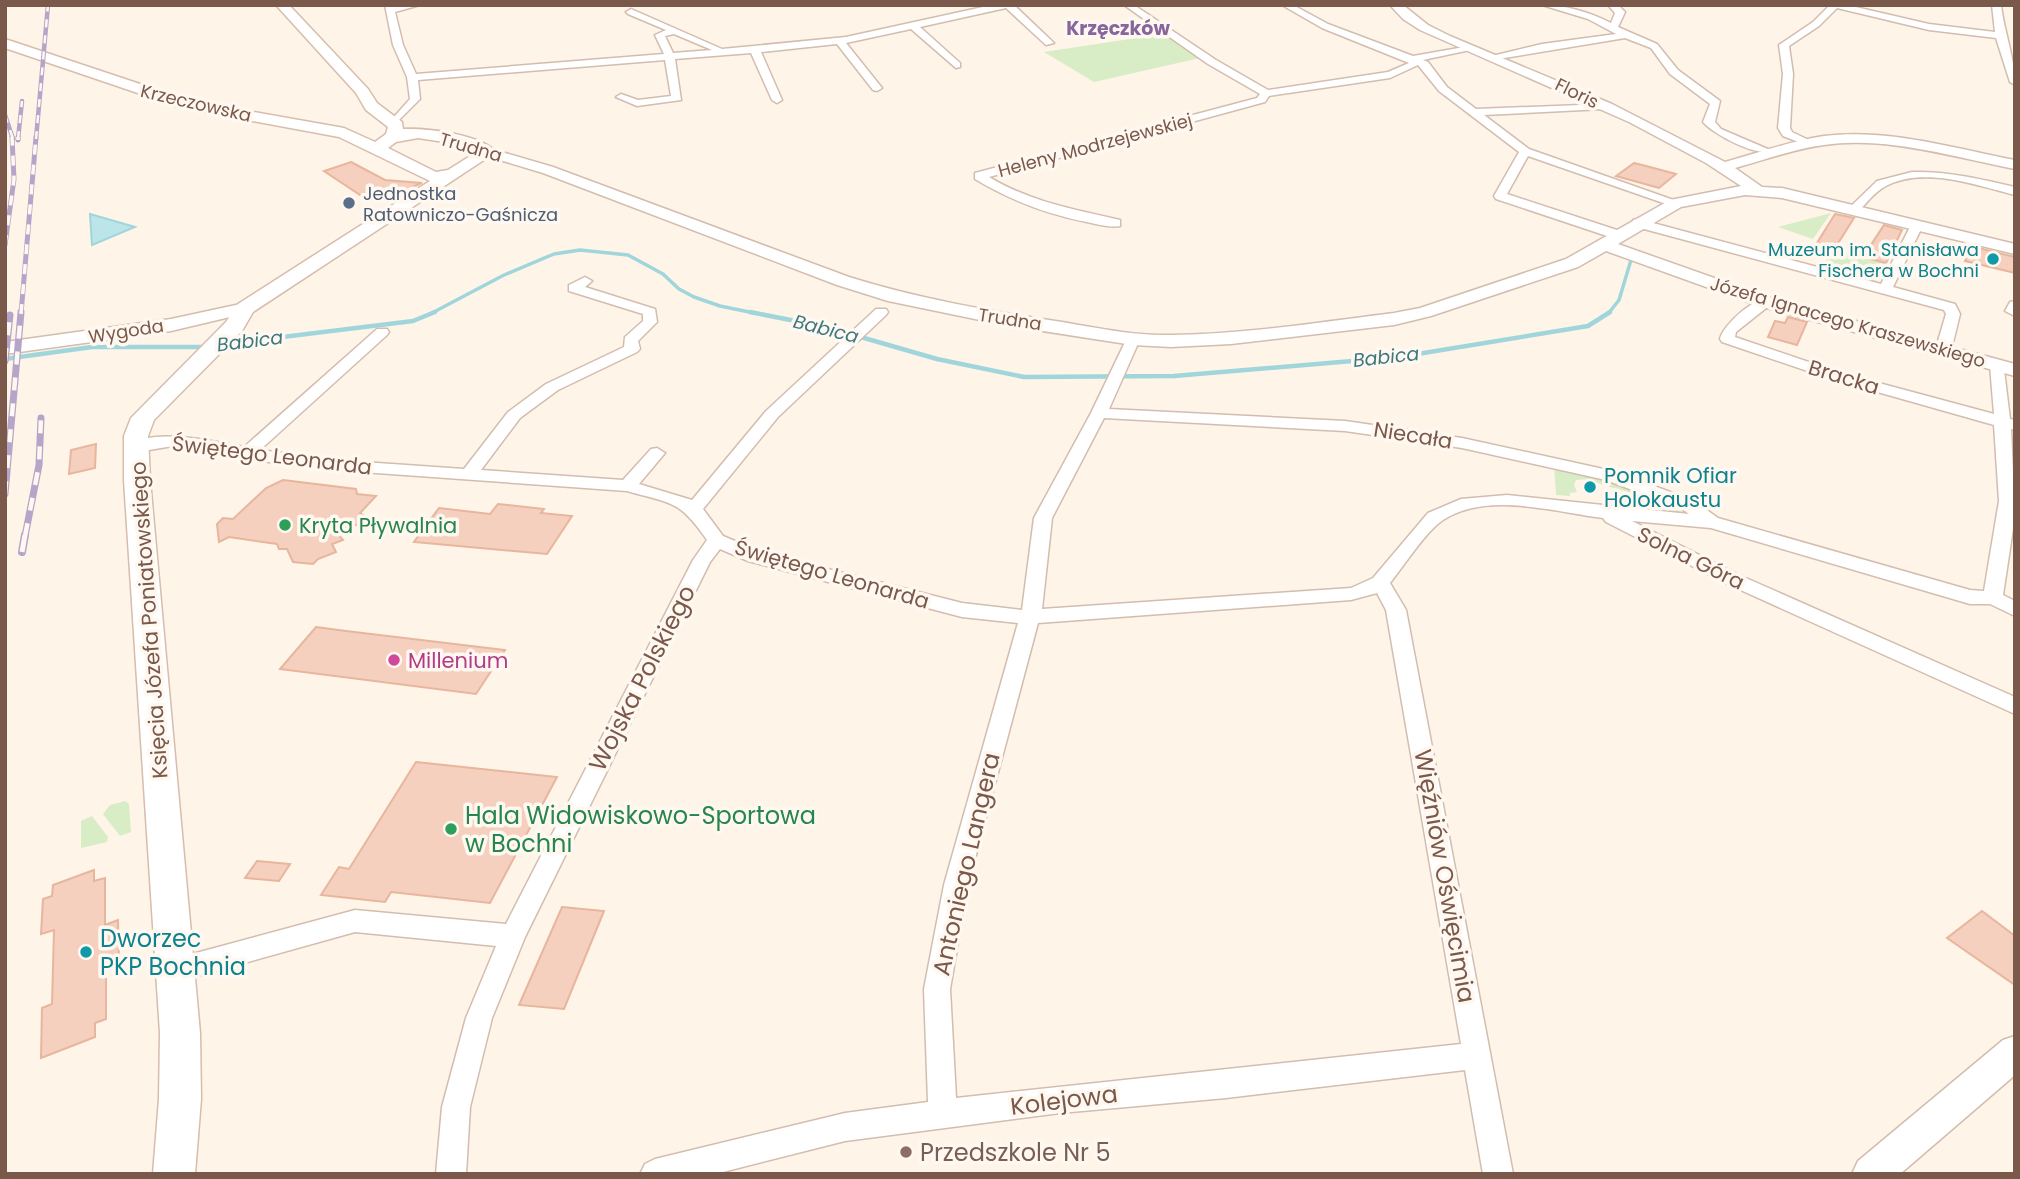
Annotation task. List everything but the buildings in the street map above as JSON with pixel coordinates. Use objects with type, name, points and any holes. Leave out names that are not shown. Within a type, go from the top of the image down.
[{"type":"main road","points":[[282,5],[363,92],[363,97],[429,135]]},
{"type":"main road","name":"Krzeczowska","points":[[5,43],[188,105],[351,136],[429,135]]},
{"type":"main road","points":[[379,149],[394,136],[396,125],[389,114]]},
{"type":"main road","name":"Trudna","points":[[429,135],[488,152]]},
{"type":"main road","name":"Krzeczowska","points":[[351,136],[444,176]]},
{"type":"main road","name":"Księcia Józefa Poniatowskiego","points":[[174,1174],[180,1099],[176,973],[137,447],[139,424],[148,411],[234,326],[245,308],[413,199],[433,183],[488,152]]},
{"type":"street","points":[[389,114],[415,99],[412,77],[398,45],[390,8],[416,5]]},
{"type":"street","points":[[412,77],[839,41],[1007,5],[1049,43]]},
{"type":"street","points":[[1128,5],[1212,62],[1266,93],[1390,75],[1414,64],[1413,58]]},
{"type":"street","points":[[1286,5],[1325,26],[1424,64],[1443,89],[1525,151],[1676,203]]},
{"type":"street","name":"Floris","points":[[1396,5],[1432,32],[1603,106],[1723,167],[1756,189]]},
{"type":"street","points":[[1546,5],[1591,17],[1654,46],[1674,72],[1716,103],[1709,122],[1717,131],[1764,150]]},
{"type":"street","points":[[1811,144],[1787,134],[1784,128],[1788,74],[1782,51],[1784,45],[1816,24],[1834,5],[1916,24],[2000,36]]},
{"type":"street","points":[[1996,5],[2000,36],[2015,82]]},
{"type":"street","points":[[1612,27],[1619,18],[1619,12],[1614,6]]},
{"type":"street","points":[[631,12],[721,52]]},
{"type":"street","points":[[913,25],[956,65]]},
{"type":"street","points":[[621,97],[637,103],[677,98],[669,55],[660,35],[674,31]]},
{"type":"street","points":[[1496,58],[1542,47],[1626,35]]},
{"type":"street","points":[[839,41],[877,89]]},
{"type":"street","points":[[1413,58],[1467,48]]},
{"type":"street","points":[[755,50],[778,100]]},
{"type":"street","name":"Heleny Modrzejewskiej","points":[[1115,223],[1052,212],[1003,191],[979,176],[1261,100],[1266,93]]},
{"type":"street","points":[[1473,112],[1603,106]]},
{"type":"street","points":[[1723,167],[1836,139],[1875,140],[2015,165]]},
{"type":"street","points":[[1525,151],[1504,183],[1500,196],[1610,240]]},
{"type":"street","name":"Trudna","points":[[488,152],[548,170],[843,281],[894,297],[945,309],[1133,338],[1171,341],[1221,338],[1405,317],[1440,308],[1553,271],[1676,203],[1756,189]]},
{"type":"street","points":[[1853,210],[1880,184],[1899,177],[1954,177],[2015,191]]},
{"type":"street","points":[[1756,189],[1823,202],[2015,249]]},
{"type":"street","points":[[1638,223],[1950,307],[1953,314],[1943,351]]},
{"type":"street","points":[[1885,290],[1917,225]]},
{"type":"street","name":"Józefa Ignacego Kraszewskiego","points":[[1610,240],[1765,302],[2006,368]]},
{"type":"street","points":[[469,474],[514,415],[552,387],[632,349],[630,340],[650,322],[650,312],[574,288],[585,281]]},
{"type":"street","name":"Bracka","points":[[1765,302],[1730,330],[1727,339],[1833,375],[2008,423]]},
{"type":"street","points":[[2015,305],[2012,312],[2015,312]]},
{"type":"street","name":"Wygoda","points":[[5,348],[171,325],[245,308]]},
{"type":"street","points":[[694,509],[772,414],[881,312]]},
{"type":"street","points":[[247,453],[382,332]]},
{"type":"street","name":"Antoniego Langera","points":[[943,1115],[937,989],[956,885],[1030,617],[1043,518],[1099,413],[1133,338]]},
{"type":"street","points":[[1994,593],[2011,502],[2006,368]]},
{"type":"street","name":"Niecała","points":[[1099,413],[1345,426],[1436,438],[1601,472],[1688,505],[1712,522]]},
{"type":"street","name":"Świętego Leonarda","points":[[137,447],[179,440],[334,465],[628,486],[664,494],[694,509],[717,540],[755,556],[962,610],[1030,617],[1351,594],[1369,589],[1380,582]]},
{"type":"street","points":[[628,486],[657,453]]},
{"type":"street","name":"Solna Góra","points":[[1380,582],[1426,523],[1461,504],[1507,500],[1605,513],[1732,579],[2015,706]]},
{"type":"street","name":"Niecała","points":[[1605,513],[1712,522],[1970,597],[1994,593],[2015,609]]},
{"type":"street","name":"Wojska Polskiego","points":[[451,1174],[456,1107],[476,1031],[513,936],[702,560],[717,540]]},
{"type":"street","name":"Więźniów Oświęcimia","points":[[1380,582],[1396,610],[1498,1174]]},
{"type":"street","points":[[176,973],[196,965],[355,921],[513,936]]},
{"type":"street","points":[[1871,1174],[2015,1052]]},
{"type":"street","name":"Kolejowa","points":[[654,1174],[845,1127],[1060,1099],[1226,1084],[1478,1055]]},
{"type":"green space","points":[[1163,34],[1200,58],[1094,82],[1044,52]]},
{"type":"green space","points":[[1831,213],[1813,239],[1778,227]]},
{"type":"green space","points":[[1836,249],[1885,263],[1876,282],[1819,268]]},
{"type":"green space","points":[[1554,465],[1598,475],[1681,507],[1589,479],[1576,480],[1574,485],[1577,492],[1570,493],[1570,496],[1556,495]]},
{"type":"green space","points":[[1606,490],[1687,514],[1622,506],[1601,495]]},
{"type":"green space","points":[[125,801],[129,804],[131,832],[120,836],[103,814],[110,805]]},
{"type":"green space","points":[[92,816],[108,837],[107,842],[81,848],[81,821]]},
{"type":"water","points":[[90,214],[135,227],[92,245]]},
{"type":"waterway","name":"Babica","points":[[430,314],[504,275],[554,254],[580,250],[628,255],[663,274],[679,289],[694,297],[720,306],[759,314]]},
{"type":"waterway","name":"Babica","points":[[1609,313],[1619,300],[1631,260]]},
{"type":"waterway","name":"Babica","points":[[225,344],[413,321],[435,312]]},
{"type":"waterway","name":"Babica","points":[[750,312],[826,327],[937,359],[1024,377],[1174,376],[1399,357],[1588,326],[1609,313]]},
{"type":"waterway","name":"Babica","points":[[5,359],[92,347],[205,347]]},
{"type":"railway","points":[[36,139],[48,5]]},
{"type":"railway","points":[[18,139],[22,101]]},
{"type":"railway","points":[[5,115],[13,139]]},
{"type":"railway","points":[[5,245],[14,179],[12,137]]},
{"type":"railway","points":[[21,314],[36,137]]},
{"type":"railway","points":[[5,494],[21,312]]},
{"type":"railway","points":[[5,361],[10,315]]},
{"type":"railway","points":[[25,536],[39,465],[41,418]]},
{"type":"railway","points":[[22,552],[25,535]]},
{"type":"place","name":"Jednostka Ratowniczo-Gaśnicza","points":[[349,203]]},
{"type":"place","name":"Muzeum im. Stanisława Fischera w Bochni","points":[[1993,259]]},
{"type":"place","name":"Pomnik Ofiar Holokaustu","points":[[1590,487]]},
{"type":"place","name":"Kryta Pływalnia","points":[[285,525]]},
{"type":"place","name":"Millenium","points":[[394,660]]},
{"type":"place","name":"Hala Widowiskowo-Sportowa w Bochni","points":[[451,829]]},
{"type":"place","name":"Dworzec PKP Bochnia","points":[[86,952]]},
{"type":"place","name":"Przedszkole Nr 5","points":[[906,1152]]},
{"type":"district","name":"Krzęczków","points":[[1118,28]]}]
